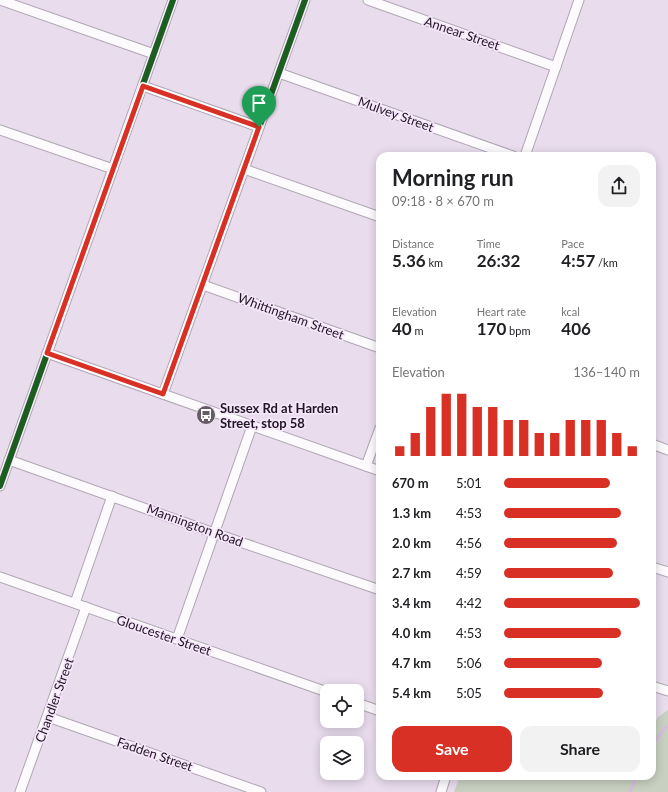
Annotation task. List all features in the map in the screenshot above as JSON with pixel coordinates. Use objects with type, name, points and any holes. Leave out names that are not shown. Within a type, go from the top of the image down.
[{"type":"street","points":[[0,0],[154,54]]},
{"type":"street","points":[[0,486],[3,471],[9,460],[173,0]]},
{"type":"street","points":[[163,394],[305,0]]},
{"type":"street","name":"Annear Street","points":[[368,0],[556,66]]},
{"type":"street","points":[[526,152],[579,0]]},
{"type":"street","name":"Mulvey Street","points":[[279,73],[501,152]]},
{"type":"street","points":[[143,86],[259,127]]},
{"type":"street","points":[[0,130],[113,169]]},
{"type":"street","points":[[244,169],[376,216]]},
{"type":"street","name":"Whittingham Street","points":[[203,285],[376,347]]},
{"type":"street","points":[[47,353],[376,470]]},
{"type":"street","points":[[177,639],[252,426]]},
{"type":"street","points":[[366,466],[376,439]]},
{"type":"street","points":[[656,446],[668,450]]},
{"type":"street","name":"Mannington Road","points":[[9,460],[376,589]]},
{"type":"street","points":[[75,603],[112,496]]},
{"type":"street","points":[[656,568],[668,572]]},
{"type":"street","name":"Gloucester Street","points":[[0,577],[320,690]]},
{"type":"street","name":"Chandler Street","points":[[20,792],[86,607]]},
{"type":"street","points":[[656,687],[668,691]]},
{"type":"street","points":[[364,705],[376,710]]},
{"type":"street","name":"Fadden Street","points":[[48,717],[262,792]]},
{"type":"street","points":[[441,792],[445,780]]},
{"type":"shaded area","points":[[668,710],[668,792],[454,792],[458,780],[656,780],[656,721],[658,717]]},
{"type":"waterway","points":[[656,740],[668,726]]},
{"type":"waterway","points":[[630,792],[635,780]]},
{"type":"cycle path","points":[[0,486],[173,0]]},
{"type":"cycle path","points":[[163,394],[305,0]]},
{"type":"place","name":"Sussex Rd at Harden Street, stop 58","points":[[206,415]]},
{"type":"route","points":[[143,86],[259,127],[163,394],[47,353],[143,86]]}]
